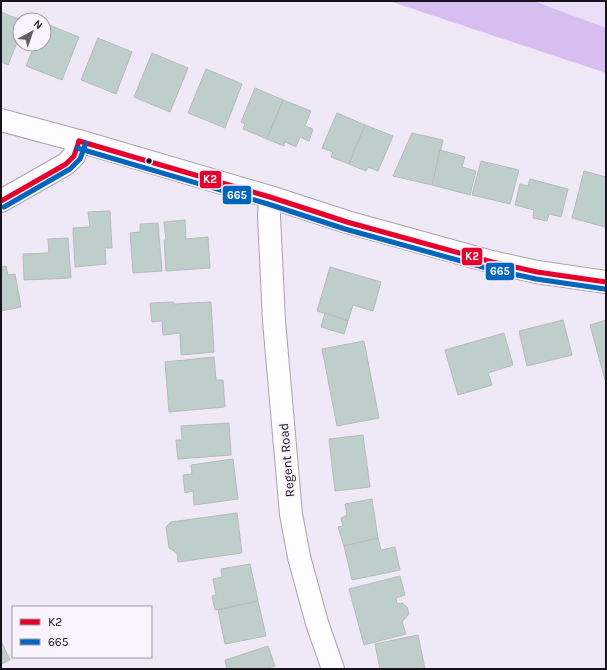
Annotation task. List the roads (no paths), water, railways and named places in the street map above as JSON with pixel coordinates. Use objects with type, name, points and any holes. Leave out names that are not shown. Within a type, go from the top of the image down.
[{"type":"street","points":[[1,120],[270,197],[347,222],[492,262],[537,272],[606,282]]},
{"type":"street","points":[[1,201],[66,164],[74,156],[78,141]]},
{"type":"street","name":"Regent Road","points":[[270,197],[269,212],[274,321],[290,514],[299,557],[317,623],[333,669]]}]
